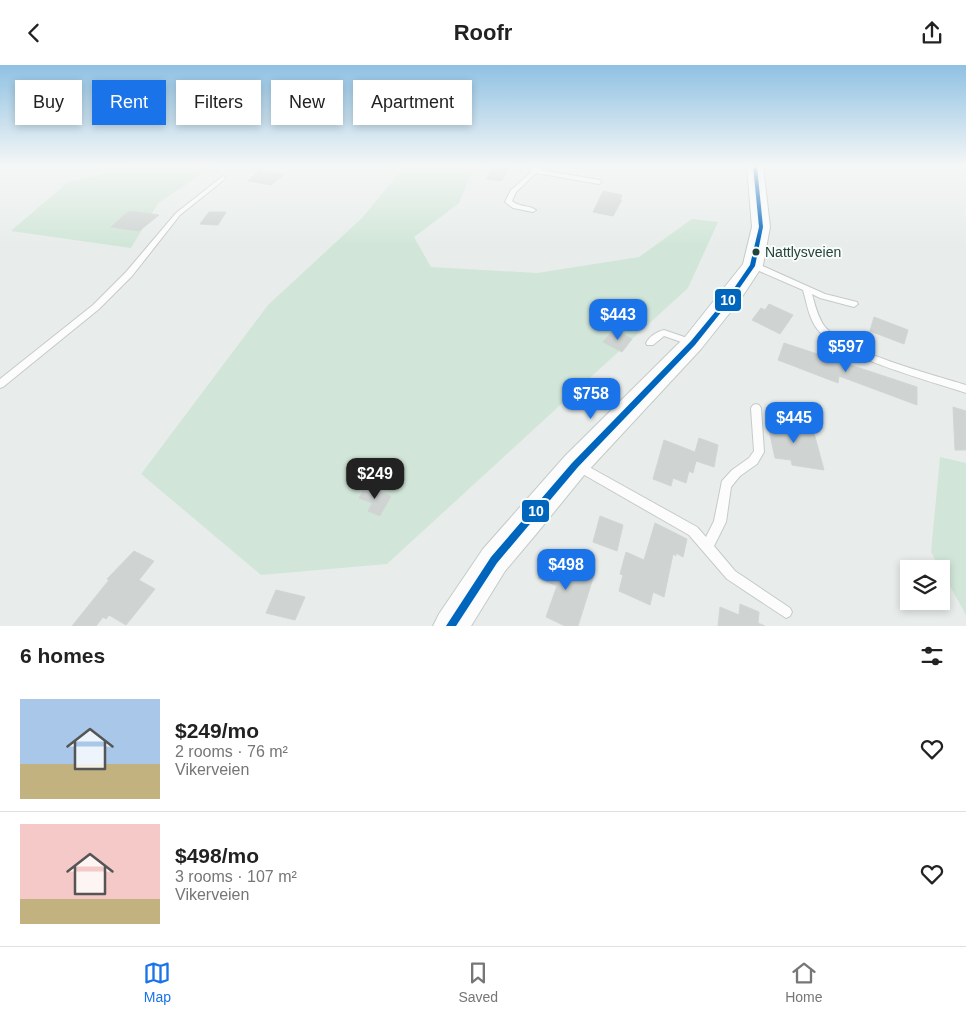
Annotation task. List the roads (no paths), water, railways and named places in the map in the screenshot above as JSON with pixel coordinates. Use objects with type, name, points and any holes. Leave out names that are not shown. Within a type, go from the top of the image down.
[{"type":"main road","points":[[451,626],[494,560],[575,465],[693,343],[732,295],[753,265],[761,227],[757,192]]},
{"type":"lane","points":[[0,384],[96,307],[129,275],[178,214],[205,192]]},
{"type":"lane","points":[[512,192],[508,202],[515,207],[533,210]]},
{"type":"lane","points":[[753,265],[822,296],[854,304]]},
{"type":"lane","points":[[807,289],[815,318],[831,338],[850,349],[966,389]]},
{"type":"lane","points":[[650,343],[660,334],[664,333],[693,343]]},
{"type":"lane","points":[[708,545],[720,522],[726,485],[759,452],[756,408]]},
{"type":"lane","points":[[575,465],[693,531],[708,545],[718,560],[732,575],[786,612]]},
{"type":"place","name":"Nattlysveien","points":[[756,252]]}]
